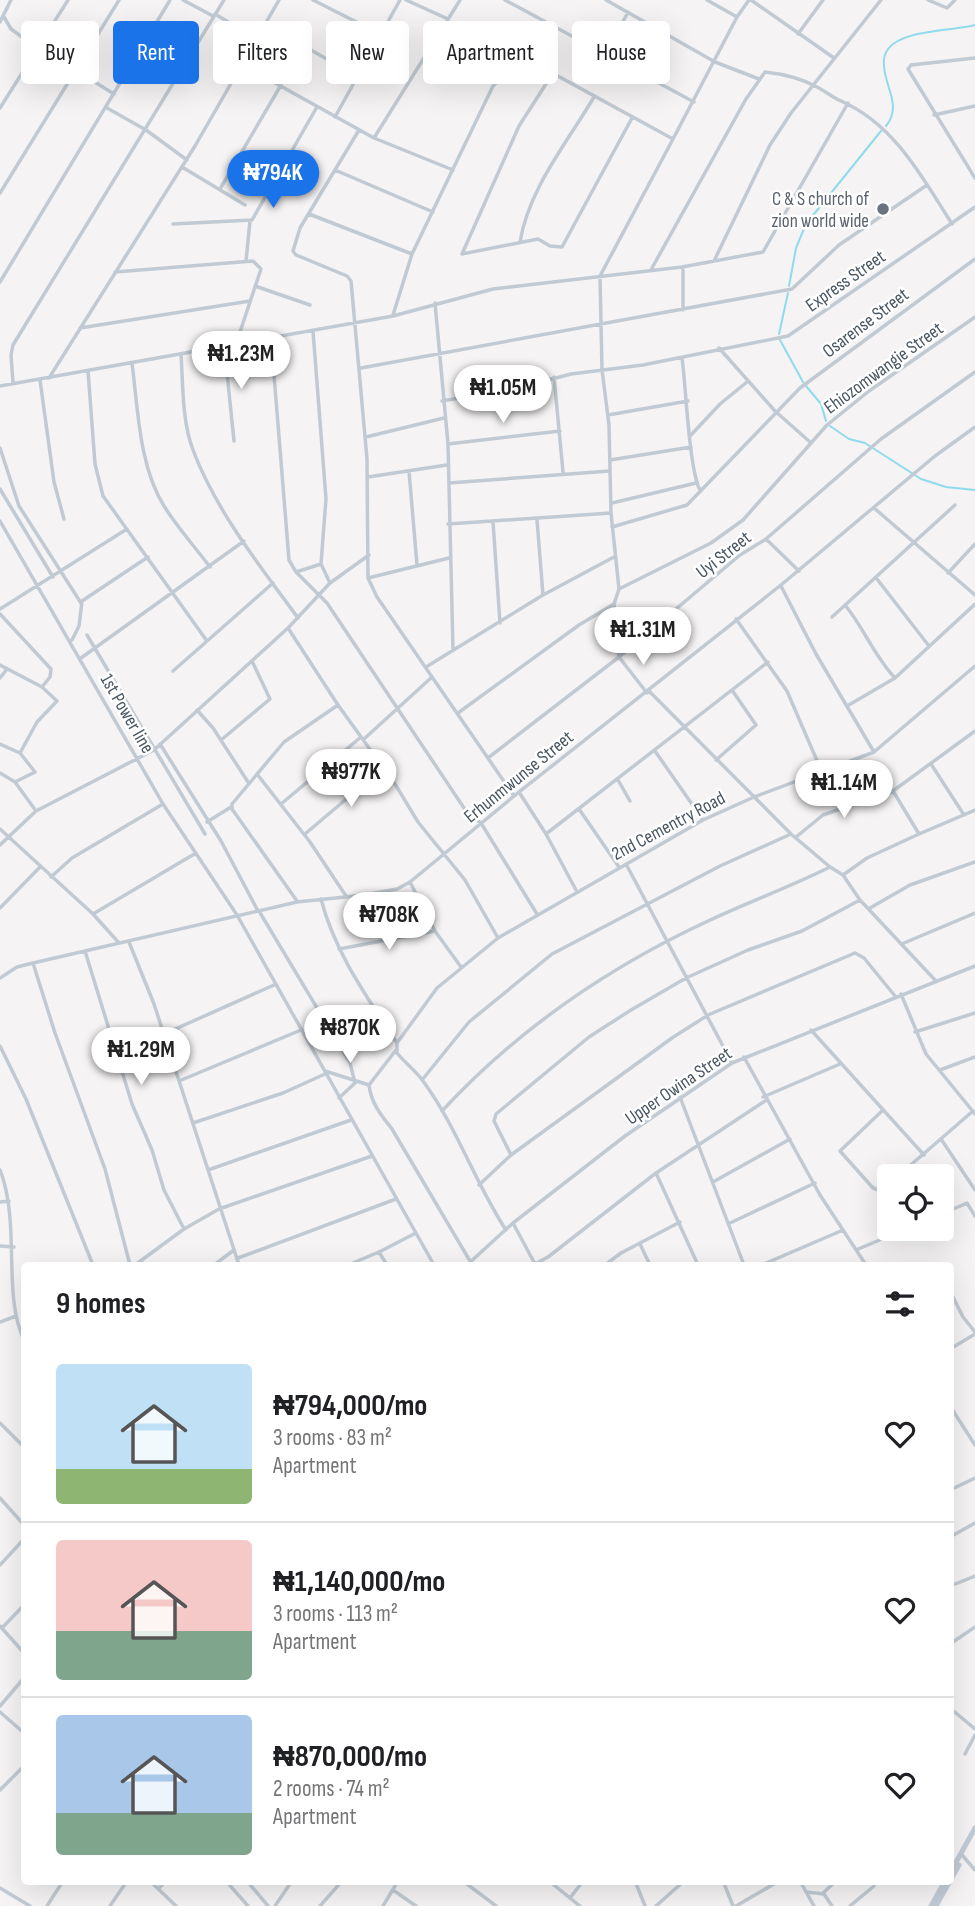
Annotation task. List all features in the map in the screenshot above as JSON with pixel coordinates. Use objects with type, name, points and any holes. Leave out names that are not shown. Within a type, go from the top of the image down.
[{"type":"main road","points":[[954,1866],[975,1828]]},
{"type":"main road","points":[[954,1868],[975,1837]]},
{"type":"main road","points":[[934,1906],[944,1885]]},
{"type":"street","points":[[0,22],[11,0]]},
{"type":"street","points":[[55,21],[68,0]]},
{"type":"street","points":[[99,34],[119,0]]},
{"type":"street","points":[[0,282],[170,0]]},
{"type":"street","points":[[183,0],[225,21]]},
{"type":"street","points":[[13,383],[13,345],[224,0]]},
{"type":"street","points":[[269,21],[279,0]]},
{"type":"street","points":[[313,0],[354,21]]},
{"type":"street","points":[[388,21],[400,0]]},
{"type":"street","points":[[406,0],[448,19]]},
{"type":"street","points":[[374,138],[460,0]]},
{"type":"street","points":[[505,0],[543,21]]},
{"type":"street","points":[[606,0],[715,62],[759,79]]},
{"type":"street","points":[[707,0],[737,17]]},
{"type":"street","points":[[834,58],[750,0],[737,17],[600,276],[602,370],[608,415],[611,513],[614,557],[620,589],[614,604],[619,657],[648,692],[793,835],[843,875],[860,900],[904,943],[935,980]]},
{"type":"street","points":[[798,34],[822,0]]},
{"type":"street","points":[[714,261],[770,145],[791,113],[816,86],[834,58],[880,0]]},
{"type":"street","points":[[928,0],[947,8],[955,0]]},
{"type":"street","points":[[623,21],[628,12]]},
{"type":"street","points":[[4,17],[11,29],[21,35]]},
{"type":"street","points":[[975,58],[911,65],[908,71],[975,178]]},
{"type":"street","points":[[652,269],[765,72],[788,75],[816,86],[848,103],[888,131],[952,224]]},
{"type":"street","points":[[0,108],[21,75]]},
{"type":"street","points":[[558,76],[673,139]]},
{"type":"street","points":[[99,83],[114,93]]},
{"type":"street","points":[[0,193],[69,84]]},
{"type":"street","points":[[48,379],[187,160],[232,84]]},
{"type":"street","points":[[220,188],[281,84],[374,138],[453,170]]},
{"type":"street","points":[[335,117],[353,84]]},
{"type":"street","points":[[393,316],[412,254],[495,84]]},
{"type":"street","points":[[546,84],[519,126],[462,254],[538,239],[550,246],[562,247],[632,118]]},
{"type":"street","points":[[663,84],[694,102]]},
{"type":"street","points":[[520,242],[523,223],[565,140],[594,97]]},
{"type":"street","points":[[0,386],[181,354],[237,341],[271,338],[393,316],[493,289],[682,267],[763,252],[848,103]]},
{"type":"street","points":[[934,115],[975,106]]},
{"type":"street","points":[[246,261],[250,221],[317,107]]},
{"type":"street","points":[[107,108],[146,130],[187,160]]},
{"type":"street","points":[[359,130],[309,214],[293,251],[296,256],[350,278],[366,437],[368,578],[377,597],[514,796]]},
{"type":"street","points":[[182,167],[245,205]]},
{"type":"street","points":[[335,170],[433,212]]},
{"type":"street","points":[[361,368],[792,289],[839,245],[927,185]]},
{"type":"street","name":"Express Street","points":[[442,401],[521,387],[554,377],[682,357],[793,333],[975,207]]},
{"type":"street","points":[[309,214],[412,254]]},
{"type":"street","points":[[173,224],[250,221]]},
{"type":"street","name":"Osarense Street","points":[[612,527],[681,509],[775,411],[863,339],[975,259]]},
{"type":"street","points":[[115,272],[246,261],[258,263],[261,269],[237,341]]},
{"type":"street","points":[[682,267],[682,310]]},
{"type":"street","points":[[255,286],[310,305]]},
{"type":"street","points":[[80,328],[250,301]]},
{"type":"street","points":[[435,303],[448,444],[453,650]]},
{"type":"street","name":"Ehiozomwangie Street","points":[[620,589],[711,543],[743,520],[810,442],[869,391],[975,317]]},
{"type":"street","points":[[313,331],[326,499],[321,564],[330,583]]},
{"type":"street","points":[[271,338],[289,560],[296,572],[320,595],[468,814],[481,823],[537,914]]},
{"type":"street","points":[[224,344],[234,441]]},
{"type":"street","points":[[719,348],[775,411],[810,442]]},
{"type":"street","points":[[181,354],[186,422],[192,449],[218,500],[298,618]]},
{"type":"street","points":[[682,357],[696,483],[701,490]]},
{"type":"street","points":[[132,363],[142,437],[152,476],[163,504],[210,567]]},
{"type":"street","points":[[55,370],[61,376]]},
{"type":"street","points":[[88,371],[98,481],[103,496],[175,593],[206,641]]},
{"type":"street","name":"Uyi Street","points":[[488,758],[619,657],[740,555],[766,539],[872,447],[975,372]]},
{"type":"street","points":[[554,377],[563,472]]},
{"type":"street","points":[[39,379],[54,482],[64,519]]},
{"type":"street","points":[[691,435],[720,404],[747,382]]},
{"type":"street","points":[[608,415],[688,401]]},
{"type":"street","points":[[366,437],[444,418]]},
{"type":"street","name":"Erhunmwunse Street","points":[[0,978],[17,967],[33,962],[297,902],[397,889],[410,882],[975,428]]},
{"type":"street","points":[[448,444],[560,431]]},
{"type":"street","points":[[610,460],[691,447]]},
{"type":"street","points":[[0,448],[13,494],[81,603],[81,621],[71,641]]},
{"type":"street","points":[[368,477],[447,464]]},
{"type":"street","points":[[409,471],[417,565]]},
{"type":"street","points":[[449,484],[563,472],[611,471]]},
{"type":"street","points":[[612,503],[696,483]]},
{"type":"street","points":[[0,489],[53,578]]},
{"type":"street","points":[[832,617],[877,579],[955,505]]},
{"type":"street","points":[[874,508],[975,595]]},
{"type":"street","points":[[448,524],[611,513]]},
{"type":"street","points":[[537,520],[543,595]]},
{"type":"street","name":"1st Power line","points":[[0,521],[163,804],[237,915],[432,1262]]},
{"type":"street","points":[[493,522],[500,623]]},
{"type":"street","points":[[0,608],[39,587],[127,529]]},
{"type":"street","points":[[766,539],[799,571]]},
{"type":"street","points":[[81,658],[244,541]]},
{"type":"street","points":[[948,573],[975,544]]},
{"type":"street","points":[[0,845],[36,811],[154,750],[288,628],[330,583],[369,555]]},
{"type":"street","points":[[81,603],[148,557]]},
{"type":"street","points":[[426,667],[543,595],[614,557]]},
{"type":"street","points":[[368,578],[449,558]]},
{"type":"street","points":[[296,572],[321,564]]},
{"type":"street","points":[[877,579],[930,646]]},
{"type":"street","points":[[173,671],[273,583]]},
{"type":"street","points":[[781,585],[816,654],[874,752]]},
{"type":"street","points":[[458,713],[579,625],[614,604]]},
{"type":"street","points":[[847,706],[895,678],[975,604]]},
{"type":"street","points":[[845,606],[855,617],[873,652],[895,678]]},
{"type":"street","points":[[0,614],[51,669],[50,677],[42,687]]},
{"type":"street","points":[[736,619],[788,691],[821,770]]},
{"type":"street","points":[[288,628],[338,705],[384,767],[418,822],[464,880],[498,938]]},
{"type":"street","points":[[87,635],[205,834]]},
{"type":"street","points":[[221,740],[270,699],[252,660]]},
{"type":"street","points":[[546,834],[768,662]]},
{"type":"street","points":[[0,665],[42,687],[57,701],[26,738],[20,753]]},
{"type":"street","name":"2nd Cementry Road","points":[[397,1043],[437,988],[498,938],[576,890],[703,820],[821,770],[874,752],[975,666]]},
{"type":"street","points":[[0,678],[7,669]]},
{"type":"street","points":[[281,804],[433,676]]},
{"type":"street","points":[[716,760],[756,725],[732,690]]},
{"type":"street","points":[[207,822],[231,807],[248,782],[284,743],[338,705]]},
{"type":"street","points":[[197,710],[221,740],[248,782]]},
{"type":"street","points":[[422,1080],[469,1022],[552,954],[645,905],[793,835],[823,815],[893,791],[975,731]]},
{"type":"street","points":[[0,744],[20,753],[36,772],[15,782]]},
{"type":"street","points":[[160,744],[344,1050],[356,1082]]},
{"type":"street","points":[[655,751],[703,820]]},
{"type":"street","points":[[931,764],[964,815]]},
{"type":"street","points":[[305,834],[384,767]]},
{"type":"street","points":[[0,773],[15,782],[36,811]]},
{"type":"street","points":[[257,773],[305,834],[346,896]]},
{"type":"street","points":[[618,779],[630,801]]},
{"type":"street","points":[[893,791],[919,834]]},
{"type":"street","points":[[519,792],[546,834],[576,890]]},
{"type":"street","points":[[51,877],[72,858],[163,804]]},
{"type":"street","points":[[231,807],[297,902]]},
{"type":"street","points":[[579,809],[619,867]]},
{"type":"street","points":[[843,875],[867,858],[975,810]]},
{"type":"street","points":[[0,829],[93,914],[120,944]]},
{"type":"street","points":[[93,914],[195,853]]},
{"type":"street","points":[[870,908],[910,886],[975,862]]},
{"type":"street","points":[[626,864],[645,905],[708,1015],[732,1063]]},
{"type":"street","points":[[0,908],[40,867]]},
{"type":"street","points":[[442,1111],[476,1074],[547,1013],[665,942],[830,867]]},
{"type":"street","points":[[410,882],[435,930],[461,967]]},
{"type":"street","points":[[321,899],[339,949],[397,1043],[397,1050],[369,1084]]},
{"type":"street","points":[[511,1154],[494,1121],[496,1114],[589,1037],[686,978],[748,950],[802,932],[860,900]]},
{"type":"street","points":[[904,943],[975,913]]},
{"type":"street","points":[[339,949],[435,930]]},
{"type":"street","points":[[129,942],[163,1034],[238,1262]]},
{"type":"street","points":[[85,951],[132,1104],[152,1150],[164,1190],[184,1229]]},
{"type":"street","points":[[479,1185],[511,1154],[708,1015],[855,953],[864,958],[895,996]]},
{"type":"street","points":[[33,962],[55,1033],[105,1169],[131,1262]]},
{"type":"street","name":"Upper Owina Street","points":[[470,1261],[513,1223],[680,1097],[732,1063],[975,966]]},
{"type":"street","points":[[163,1034],[274,985]]},
{"type":"street","points":[[901,994],[926,1054],[974,1112],[913,1164]]},
{"type":"street","points":[[915,1032],[975,1013]]},
{"type":"street","points":[[179,1081],[301,1030]]},
{"type":"street","points":[[811,1030],[924,1155]]},
{"type":"street","points":[[0,1046],[26,1099],[92,1262]]},
{"type":"street","points":[[397,1050],[422,1080],[442,1111],[479,1185],[506,1230]]},
{"type":"street","points":[[940,1070],[975,1057]]},
{"type":"street","points":[[744,1058],[764,1099],[864,1262]]},
{"type":"street","points":[[538,1262],[577,1237],[656,1173],[764,1099],[840,1064]]},
{"type":"street","points":[[193,1124],[283,1093],[324,1072],[369,1084]]},
{"type":"street","points":[[339,1098],[356,1082]]},
{"type":"street","points":[[369,1084],[378,1112],[392,1129],[404,1154],[470,1261]]},
{"type":"street","points":[[680,1097],[743,1262]]},
{"type":"street","points":[[968,1103],[975,1101]]},
{"type":"street","points":[[877,1190],[840,1154],[841,1149],[883,1110]]},
{"type":"street","points":[[208,1170],[351,1120]]},
{"type":"street","points":[[713,1182],[790,1139]]},
{"type":"street","points":[[941,1139],[975,1190]]},
{"type":"street","points":[[136,1262],[219,1209],[372,1156]]},
{"type":"street","points":[[0,1170],[9,1201],[16,1316],[21,1331]]},
{"type":"street","points":[[656,1173],[697,1262]]},
{"type":"street","points":[[730,1223],[815,1183]]},
{"type":"street","points":[[237,1258],[396,1199]]},
{"type":"street","points":[[954,1209],[975,1199]]},
{"type":"street","points":[[0,1202],[9,1201]]},
{"type":"street","points":[[967,1203],[975,1216]]},
{"type":"street","points":[[610,1262],[680,1222]]},
{"type":"street","points":[[513,1223],[534,1262]]},
{"type":"street","points":[[769,1262],[843,1230]]},
{"type":"street","points":[[355,1262],[415,1233]]},
{"type":"street","points":[[856,1250],[877,1241]]},
{"type":"street","points":[[640,1244],[649,1262]]},
{"type":"street","points":[[0,1247],[13,1247]]},
{"type":"street","points":[[218,1262],[234,1250]]},
{"type":"street","points":[[379,1252],[385,1262]]},
{"type":"street","points":[[954,1298],[975,1333],[954,1346]]},
{"type":"street","points":[[0,1322],[16,1316]]},
{"type":"street","points":[[954,1412],[975,1446]]},
{"type":"street","points":[[0,1423],[21,1444]]},
{"type":"street","points":[[954,1488],[975,1478]]},
{"type":"street","points":[[0,1499],[21,1522]]},
{"type":"street","points":[[954,1535],[975,1523]]},
{"type":"street","points":[[0,1565],[21,1541]]},
{"type":"street","points":[[954,1584],[975,1576]]},
{"type":"street","points":[[21,1608],[1,1627],[21,1650]]},
{"type":"street","points":[[954,1639],[975,1627]]},
{"type":"street","points":[[0,1720],[1,1711],[21,1682]]},
{"type":"street","points":[[1,1711],[21,1730]]},
{"type":"street","points":[[954,1711],[975,1729]]},
{"type":"street","points":[[965,1754],[975,1735]]},
{"type":"street","points":[[0,1790],[21,1769]]},
{"type":"street","points":[[962,1855],[975,1870]]},
{"type":"street","points":[[47,1906],[60,1885]]},
{"type":"street","points":[[110,1906],[124,1885]]},
{"type":"street","points":[[155,1885],[176,1906]]},
{"type":"street","points":[[159,1888],[162,1885]]},
{"type":"street","points":[[231,1885],[248,1906]]},
{"type":"street","points":[[250,1885],[268,1906]]},
{"type":"street","points":[[275,1906],[289,1885]]},
{"type":"street","points":[[320,1906],[338,1885]]},
{"type":"street","points":[[383,1906],[396,1885]]},
{"type":"street","points":[[468,1885],[496,1906]]},
{"type":"street","points":[[554,1885],[580,1906]]},
{"type":"street","points":[[570,1898],[580,1885]]},
{"type":"street","points":[[637,1885],[645,1906]]},
{"type":"street","points":[[656,1906],[680,1885]]},
{"type":"street","points":[[725,1885],[734,1906],[772,1885]]},
{"type":"street","points":[[802,1885],[814,1906]]},
{"type":"street","points":[[822,1894],[832,1885]]},
{"type":"street","points":[[850,1906],[874,1886]]},
{"type":"street","points":[[0,1889],[30,1906]]},
{"type":"street","points":[[393,1890],[416,1906]]},
{"type":"street","points":[[806,1892],[822,1894],[832,1906]]},
{"type":"waterway","points":[[886,126],[893,110],[884,68],[888,49],[908,36],[975,25]]},
{"type":"waterway","points":[[789,286],[796,248],[806,224],[881,131]]},
{"type":"waterway","points":[[779,334],[788,293]]},
{"type":"waterway","points":[[780,340],[803,382]]},
{"type":"waterway","points":[[806,386],[821,404],[826,421]]},
{"type":"waterway","points":[[830,426],[849,439],[865,443],[921,479],[946,487],[975,490]]},
{"type":"place","name":"C & S church of zion world wide","points":[[883,209]]}]
